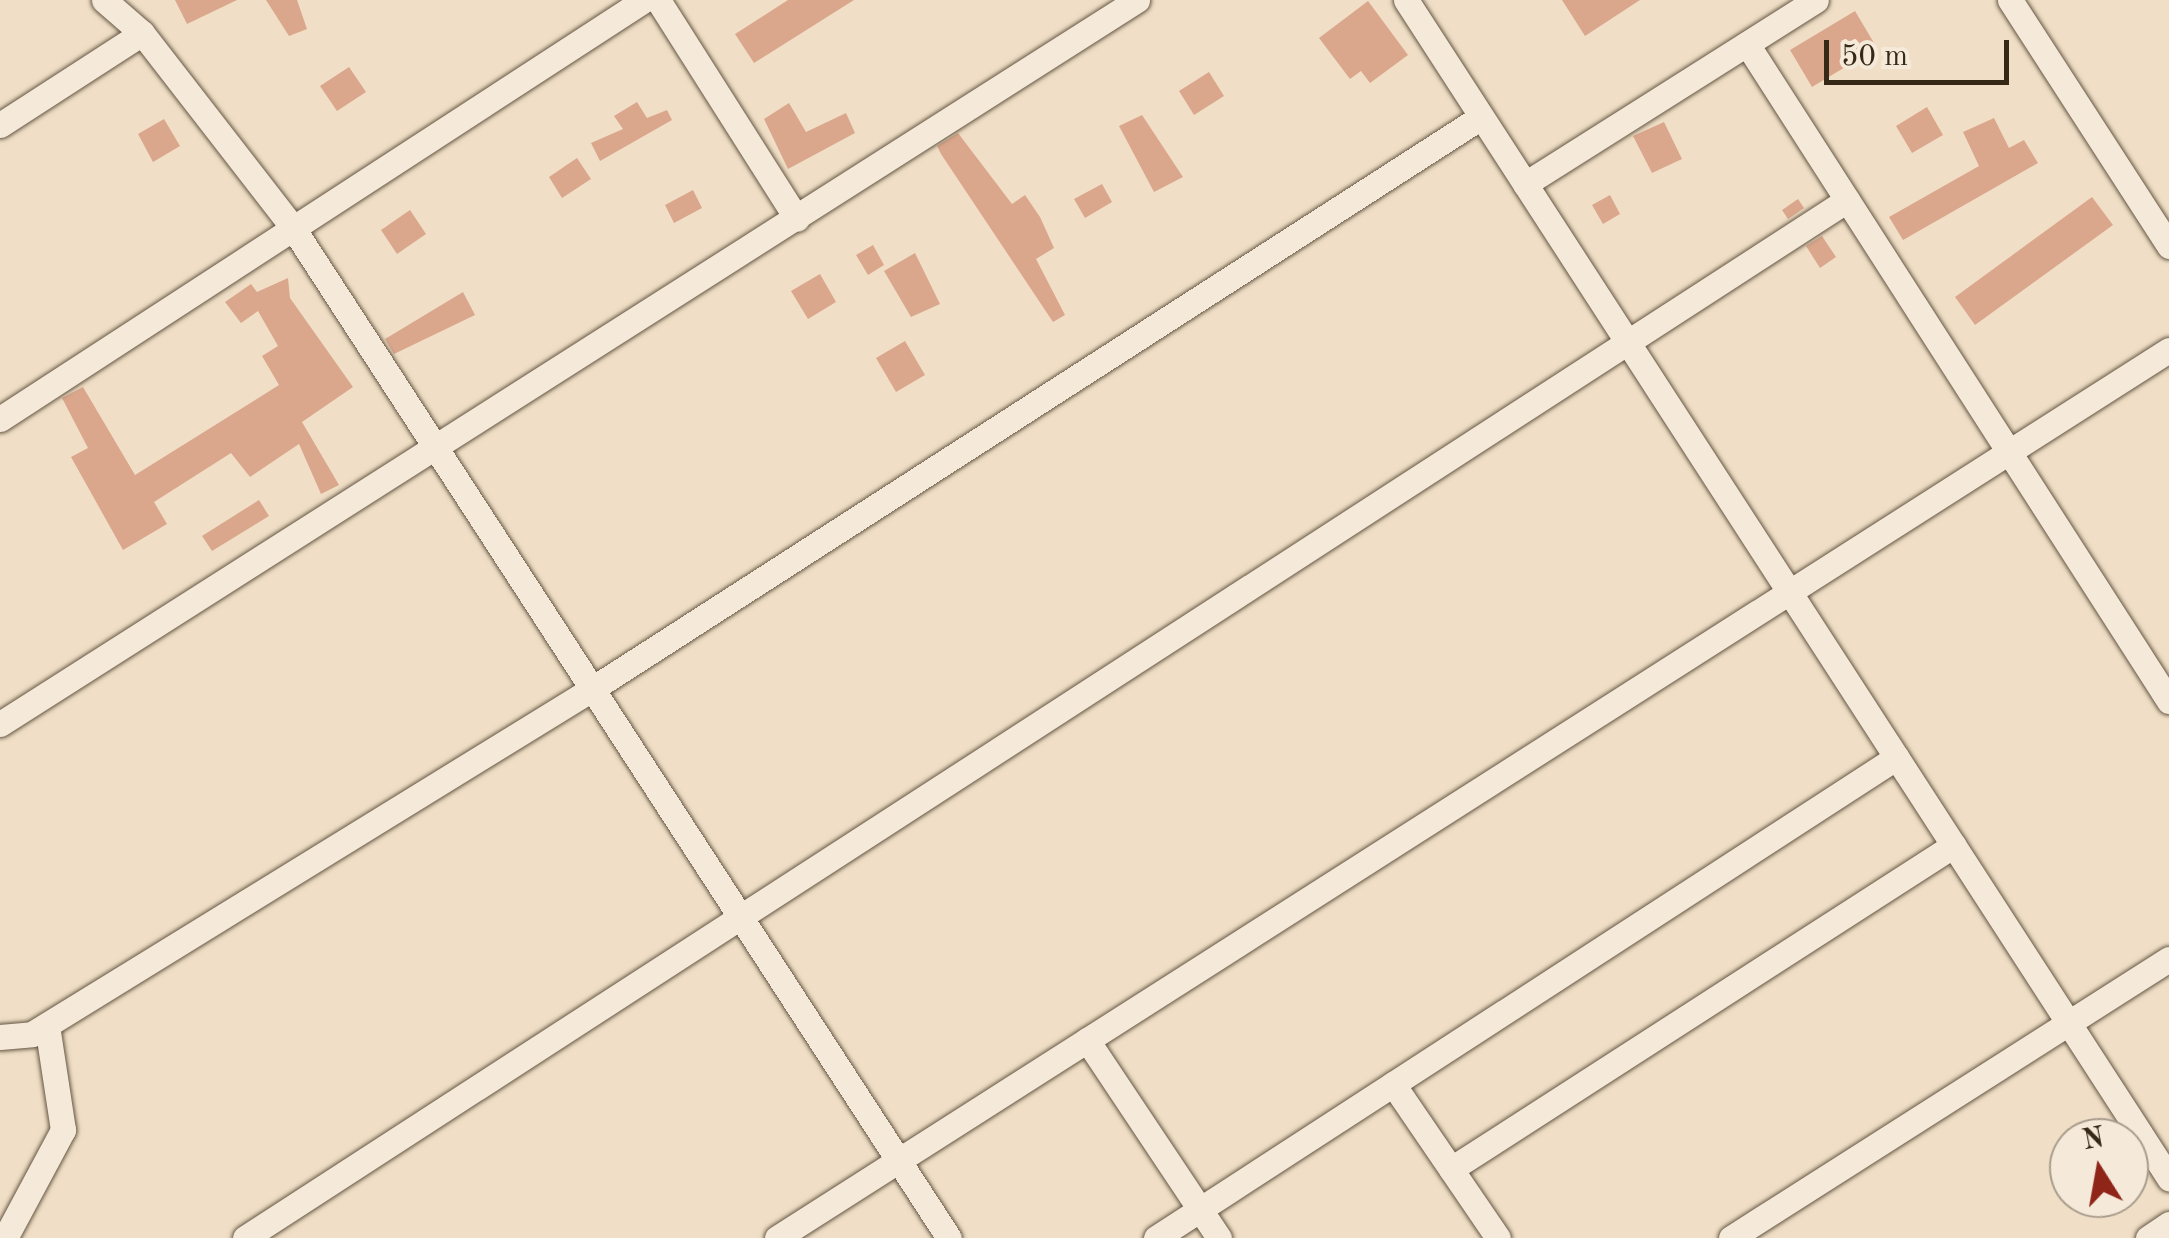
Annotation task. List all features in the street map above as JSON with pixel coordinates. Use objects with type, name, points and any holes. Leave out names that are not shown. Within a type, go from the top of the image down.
[{"type":"street","points":[[106,0],[142,33],[292,228],[948,1238]]},
{"type":"street","points":[[0,419],[644,0]]},
{"type":"street","points":[[658,0],[797,219]]},
{"type":"street","points":[[1406,0],[2169,1178]]},
{"type":"street","points":[[1526,184],[1816,0]]},
{"type":"street","points":[[2010,0],[2169,246]]},
{"type":"street","points":[[0,724],[438,451],[1130,2]]},
{"type":"street","points":[[0,125],[142,33]]},
{"type":"street","points":[[1747,44],[2169,701]]},
{"type":"street","points":[[0,1037],[47,1025],[592,689],[1482,117]]},
{"type":"street","points":[[245,1238],[737,913],[1847,200]]},
{"type":"street","points":[[777,1238],[2169,350]]},
{"type":"street","points":[[1156,1238],[1897,757]]},
{"type":"street","points":[[1452,1169],[1954,845]]},
{"type":"street","points":[[1730,1238],[2169,960]]},
{"type":"street","points":[[5,1238],[63,1130],[47,1025]]},
{"type":"street","points":[[1087,1040],[1219,1238]]},
{"type":"street","points":[[1394,1084],[1498,1238]]},
{"type":"street","points":[[2148,1238],[2169,1224]]},
{"type":"building","points":[[175,0],[237,0],[187,24]]},
{"type":"building","points":[[266,0],[297,0],[307,29],[289,36]]},
{"type":"building","points":[[788,0],[854,0],[754,63],[735,34]]},
{"type":"building","points":[[1562,0],[1640,0],[1585,36]]},
{"type":"building","points":[[1368,1],[1408,55],[1370,83],[1361,71],[1350,79],[1319,38]]},
{"type":"building","points":[[1855,11],[1877,48],[1812,87],[1790,50]]},
{"type":"building","points":[[349,67],[366,92],[337,111],[320,86]]},
{"type":"building","points":[[1209,72],[1224,96],[1194,115],[1179,91]]},
{"type":"building","points":[[637,102],[647,118],[667,110],[672,120],[600,161],[591,143],[623,129],[614,116]]},
{"type":"building","points":[[789,103],[806,132],[846,113],[855,133],[788,169],[764,119]]},
{"type":"building","points":[[1927,107],[1943,135],[1912,153],[1896,126]]},
{"type":"building","points":[[1142,115],[1183,177],[1154,192],[1119,126]]},
{"type":"building","points":[[1994,118],[2009,148],[2024,140],[2038,163],[1903,240],[1889,217],[1979,166],[1963,132]]},
{"type":"building","points":[[164,119],[180,146],[153,162],[138,134]]},
{"type":"building","points":[[1664,122],[1682,159],[1652,173],[1633,136]]},
{"type":"building","points":[[958,133],[1012,204],[1025,195],[1040,217],[1054,248],[1036,259],[1065,315],[1053,322],[941,154],[937,146]]},
{"type":"building","points":[[577,158],[591,179],[562,198],[549,177]]},
{"type":"building","points":[[1102,184],[1112,202],[1085,218],[1074,199]]},
{"type":"building","points":[[693,190],[702,208],[674,223],[665,205]]},
{"type":"building","points":[[1610,195],[1620,214],[1603,224],[1592,205]]},
{"type":"building","points":[[2092,197],[2113,225],[1975,325],[1955,297]]},
{"type":"building","points":[[1798,199],[1804,208],[1788,219],[1782,210]]},
{"type":"building","points":[[410,210],[426,234],[397,254],[381,230]]},
{"type":"building","points":[[1822,236],[1836,257],[1820,268],[1806,246]]},
{"type":"building","points":[[873,245],[884,265],[868,275],[856,255]]},
{"type":"building","points":[[915,253],[940,304],[911,317],[884,271]]},
{"type":"building","points":[[820,274],[836,302],[808,319],[791,291]]},
{"type":"building","points":[[288,278],[290,298],[353,387],[302,422],[339,485],[321,494],[299,444],[250,477],[231,453],[154,502],[167,524],[123,550],[71,457],[88,448],[62,398],[83,387],[135,475],[279,385],[262,356],[278,346],[258,311],[241,323],[225,302],[251,284],[257,292]]},
{"type":"building","points":[[463,292],[475,315],[394,354],[385,339]]},
{"type":"building","points":[[905,341],[925,375],[896,392],[876,358]]},
{"type":"building","points":[[259,500],[269,516],[212,551],[202,536]]}]
